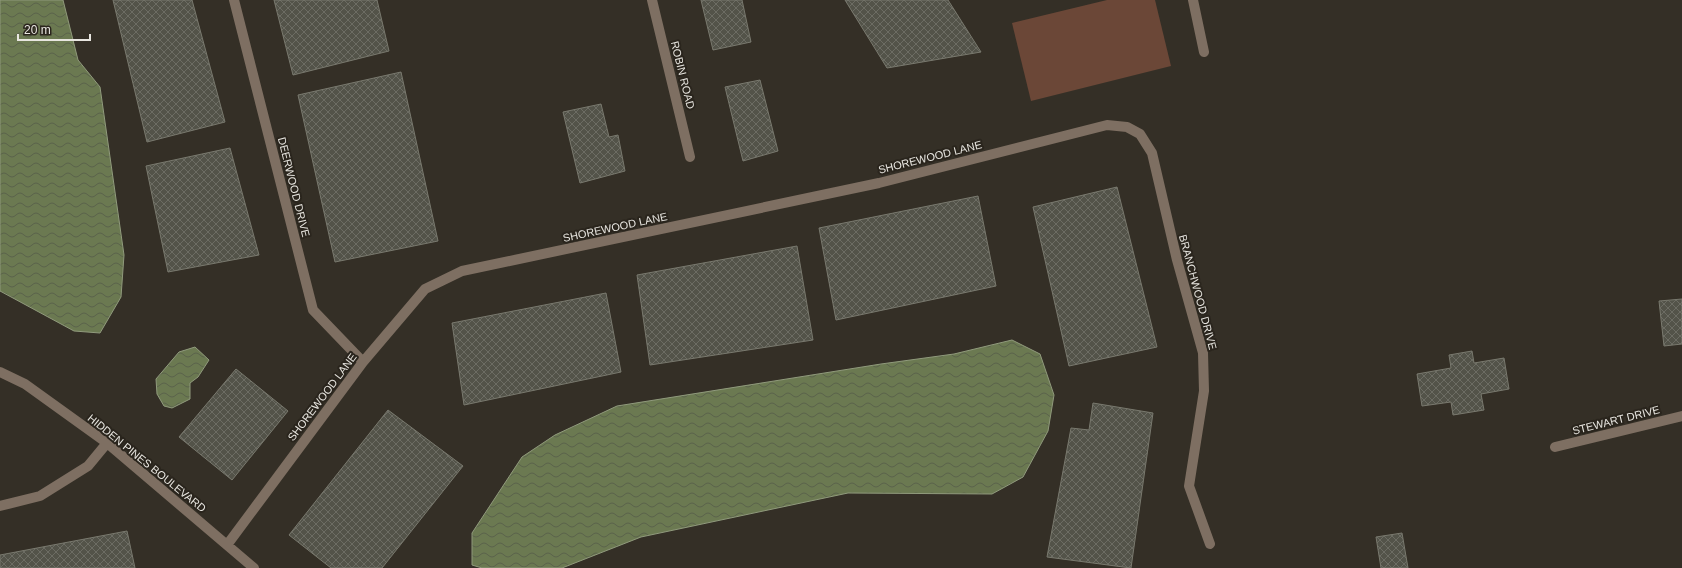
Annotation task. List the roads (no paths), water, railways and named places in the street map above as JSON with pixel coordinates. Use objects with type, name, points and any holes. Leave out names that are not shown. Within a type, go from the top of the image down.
[{"type":"street","name":"DEERWOOD DRIVE","points":[[234,0],[313,310],[362,362]]},
{"type":"street","name":"ROBIN ROAD","points":[[652,0],[690,157]]},
{"type":"street","points":[[1193,0],[1204,52]]},
{"type":"street","name":"SHOREWOOD LANE","points":[[227,545],[362,362],[425,289],[462,271],[879,183],[1107,125],[1127,127]]},
{"type":"street","name":"BRANCHWOOD DRIVE","points":[[1127,127],[1140,134],[1152,153],[1177,260],[1203,353],[1204,391],[1189,486],[1210,544]]},
{"type":"street","name":"HIDDEN PINES BOULEVARD","points":[[0,372],[25,384],[107,443],[254,568]]},
{"type":"street","name":"STEWART DRIVE","points":[[1555,447],[1682,416]]},
{"type":"street","points":[[0,506],[40,496],[88,466],[107,443]]},
{"type":"water","points":[[0,0],[63,0],[78,60],[100,87],[124,255],[121,297],[100,333],[74,331],[0,291]]},
{"type":"water","points":[[1012,340],[1040,354],[1054,395],[1048,431],[1023,477],[992,494],[848,493],[641,537],[562,568],[482,568],[472,565],[472,533],[522,457],[555,435],[617,406],[881,364],[954,354]]},
{"type":"water","points":[[195,347],[209,360],[198,377],[190,383],[190,399],[172,408],[164,406],[157,394],[156,379],[179,352]]}]
